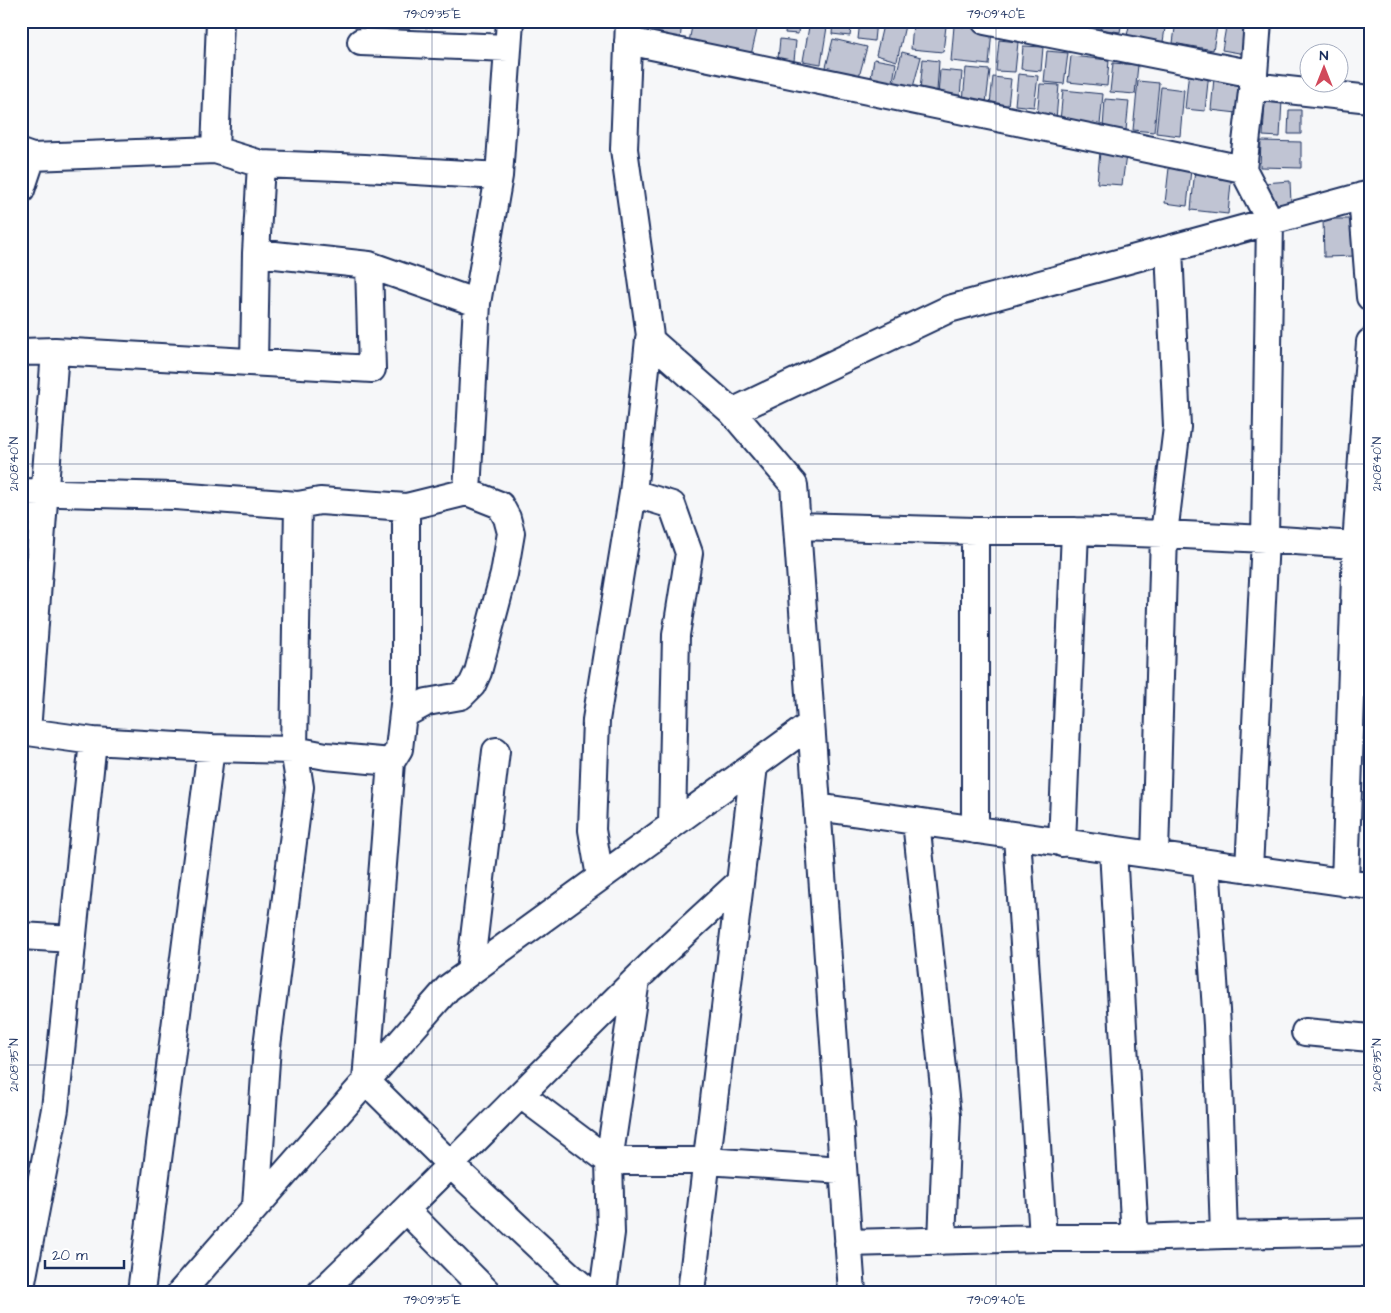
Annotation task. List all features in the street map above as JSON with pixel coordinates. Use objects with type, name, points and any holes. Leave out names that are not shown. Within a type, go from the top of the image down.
[{"type":"street","points":[[215,150],[220,21]]},
{"type":"street","points":[[467,492],[478,303],[499,176],[510,21]]},
{"type":"street","points":[[985,21],[1253,80],[1370,99]]},
{"type":"street","points":[[1249,869],[1265,539],[1270,221],[1243,169],[1258,21]]},
{"type":"street","points":[[600,877],[592,830],[596,720],[633,493],[650,336],[624,149],[628,31],[1243,169]]},
{"type":"street","points":[[361,42],[508,48]]},
{"type":"street","points":[[21,190],[26,155],[215,150],[261,164],[499,176]]},
{"type":"street","points":[[254,362],[256,253],[261,164]]},
{"type":"street","points":[[732,412],[949,309],[1366,195],[1370,297]]},
{"type":"street","points":[[1155,855],[1164,534],[1177,427],[1169,249]]},
{"type":"street","points":[[256,253],[369,265],[478,303]]},
{"type":"street","points":[[21,352],[55,351],[372,369],[369,265]]},
{"type":"street","points":[[649,339],[732,412],[794,485],[852,1292]]},
{"type":"street","points":[[1344,883],[1363,545],[1370,342]]},
{"type":"street","points":[[55,351],[33,492],[24,731],[94,741],[211,748],[294,750],[326,756],[391,762]]},
{"type":"street","points":[[33,492],[176,496],[298,505],[320,501],[406,507],[467,492],[500,505],[507,518],[511,533],[504,574],[478,672],[472,685],[461,696],[427,702],[403,715]]},
{"type":"street","points":[[633,493],[672,505],[689,553],[676,635],[672,825]]},
{"type":"street","points":[[256,1206],[267,1046],[300,787],[294,750],[298,505]]},
{"type":"street","points":[[406,507],[406,687],[399,749],[391,762],[366,1081],[450,1164],[589,1292]]},
{"type":"street","points":[[797,526],[975,531],[1075,531],[1363,545]]},
{"type":"street","points":[[975,531],[975,830]]},
{"type":"street","points":[[1062,842],[1075,531]]},
{"type":"street","points":[[181,1292],[448,988],[811,724]]},
{"type":"street","points":[[21,1287],[55,1110],[94,741]]},
{"type":"street","points":[[141,1292],[211,748]]},
{"type":"street","points":[[470,972],[496,751]]},
{"type":"street","points":[[691,1292],[754,766]]},
{"type":"street","points":[[817,807],[1370,886]]},
{"type":"street","points":[[916,821],[947,1116],[942,1241]]},
{"type":"street","points":[[1017,836],[1043,1238]]},
{"type":"street","points":[[1113,850],[1135,1238]]},
{"type":"street","points":[[1206,863],[1217,1025],[1224,1234]]},
{"type":"street","points":[[334,1288],[450,1164],[636,980],[740,882]]},
{"type":"street","points":[[21,936],[73,939]]},
{"type":"street","points":[[603,1292],[611,1233],[609,1160],[636,980]]},
{"type":"street","points":[[1305,1032],[1370,1038]]},
{"type":"street","points":[[521,1095],[609,1160],[706,1161],[843,1170]]},
{"type":"street","points":[[406,1210],[487,1292]]},
{"type":"street","points":[[848,1243],[1370,1232]]},
{"type":"building","points":[[647,21],[682,21],[680,41],[645,38]]},
{"type":"building","points":[[693,21],[759,21],[751,55],[689,42]]},
{"type":"building","points":[[786,21],[799,21],[798,34],[785,33]]},
{"type":"building","points":[[810,21],[828,21],[821,64],[803,61]]},
{"type":"building","points":[[833,21],[852,21],[850,36],[832,34]]},
{"type":"building","points":[[860,21],[876,21],[874,41],[858,39]]},
{"type":"building","points":[[884,21],[906,21],[897,61],[876,55]]},
{"type":"building","points":[[1059,21],[1093,21],[1092,27]]},
{"type":"building","points":[[1101,21],[1122,21],[1120,32],[1100,29]]},
{"type":"building","points":[[1130,21],[1166,21],[1163,42],[1127,36]]},
{"type":"building","points":[[1176,21],[1218,21],[1213,50],[1173,43]]},
{"type":"building","points":[[1227,21],[1250,25],[1245,54],[1222,50]]},
{"type":"building","points":[[913,23],[946,26],[943,52],[911,49]]},
{"type":"building","points":[[954,26],[992,29],[989,65],[951,61]]},
{"type":"building","points":[[780,39],[796,41],[793,71],[777,69]]},
{"type":"building","points":[[833,39],[867,47],[857,84],[824,75]]},
{"type":"building","points":[[999,40],[1018,42],[1015,72],[996,71]]},
{"type":"building","points":[[1023,46],[1043,47],[1041,71],[1021,69]]},
{"type":"building","points":[[1047,51],[1068,53],[1064,84],[1044,82]]},
{"type":"building","points":[[902,52],[921,57],[912,91],[893,87]]},
{"type":"building","points":[[1071,56],[1109,60],[1107,86],[1068,82]]},
{"type":"building","points":[[874,59],[896,63],[892,88],[870,84]]},
{"type":"building","points":[[923,59],[939,61],[937,91],[920,90]]},
{"type":"building","points":[[1113,63],[1138,65],[1135,94],[1110,92]]},
{"type":"building","points":[[966,68],[990,70],[986,103],[963,101]]},
{"type":"building","points":[[940,70],[962,72],[960,97],[938,95]]},
{"type":"building","points":[[1189,70],[1209,72],[1205,111],[1185,109]]},
{"type":"building","points":[[1018,74],[1038,76],[1034,107],[1015,105]]},
{"type":"building","points":[[993,77],[1011,79],[1008,106],[990,104]]},
{"type":"building","points":[[1214,78],[1241,80],[1237,113],[1211,110]]},
{"type":"building","points":[[1138,81],[1159,83],[1154,132],[1133,130]]},
{"type":"building","points":[[1040,84],[1059,85],[1056,119],[1037,117]]},
{"type":"building","points":[[1161,87],[1184,90],[1180,136],[1156,133]]},
{"type":"building","points":[[1063,90],[1103,94],[1100,125],[1060,121]]},
{"type":"building","points":[[1105,99],[1129,101],[1126,130],[1103,128]]},
{"type":"building","points":[[1265,100],[1282,100],[1280,137],[1263,136]]},
{"type":"building","points":[[1289,110],[1301,110],[1301,134],[1288,134]]},
{"type":"building","points":[[1261,141],[1301,142],[1301,168],[1260,167]]},
{"type":"building","points":[[1100,152],[1126,155],[1122,185],[1097,183]]},
{"type":"building","points":[[1169,168],[1191,170],[1187,206],[1165,203]]},
{"type":"building","points":[[1195,169],[1232,172],[1228,214],[1191,210]]},
{"type":"building","points":[[1290,181],[1291,203],[1266,205],[1264,183]]},
{"type":"building","points":[[1323,219],[1355,219],[1355,256],[1324,257]]}]
